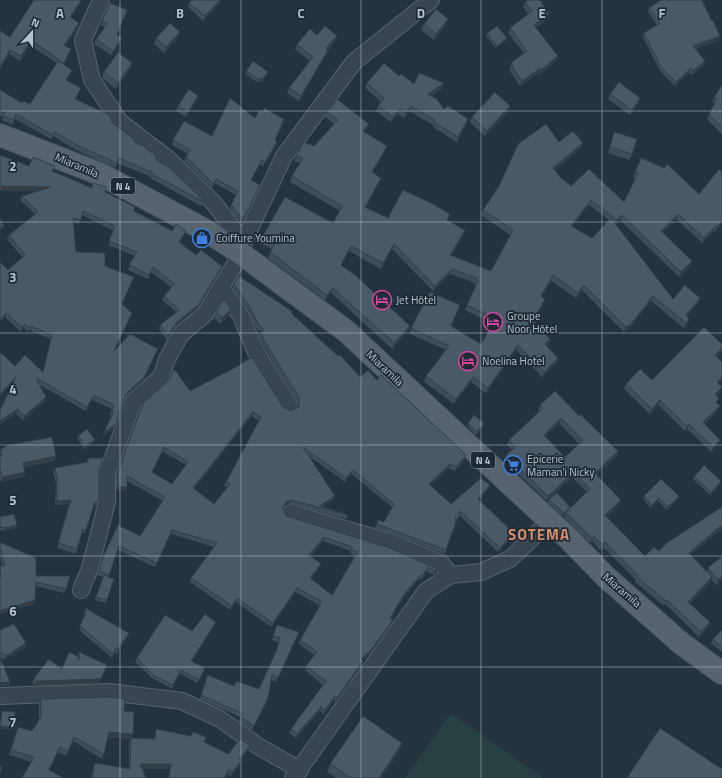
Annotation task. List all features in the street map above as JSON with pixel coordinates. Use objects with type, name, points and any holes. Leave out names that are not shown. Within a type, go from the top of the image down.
[{"type":"main road","name":"Miaramila","points":[[0,135],[100,174],[242,250],[346,331],[550,521],[606,577],[682,644],[722,673]]},
{"type":"street","points":[[101,0],[83,40],[92,80],[120,122],[168,159],[213,202],[242,250]]},
{"type":"street","points":[[82,590],[90,568],[107,502],[107,474],[133,402],[161,377],[167,360],[181,334],[205,314],[242,250],[284,156],[354,62],[431,0]]},
{"type":"street","points":[[221,287],[241,316],[255,350],[289,406]]},
{"type":"street","points":[[291,513],[389,542],[441,563],[451,575]]},
{"type":"street","points":[[0,696],[109,692],[182,701],[220,719],[296,774],[426,591],[451,575],[481,572],[510,559],[550,521]]},
{"type":"green space","points":[[451,713],[542,777],[405,778]]},
{"type":"building","points":[[34,0],[81,0],[70,17],[79,23],[64,45],[71,49],[64,63],[31,40],[21,56],[10,50],[0,67],[0,31],[10,37]]},
{"type":"building","points":[[192,0],[220,0],[205,16],[189,3]]},
{"type":"building","points":[[528,0],[540,0],[549,13],[534,25],[558,56],[542,69],[541,68],[522,81],[512,66],[512,62],[527,51],[510,28],[532,11],[525,2]]},
{"type":"building","points":[[661,0],[702,0],[720,36],[693,46],[705,61],[693,71],[691,68],[676,82],[661,67],[644,33],[660,23],[649,8]]},
{"type":"building","points":[[110,3],[127,10],[117,35],[122,38],[113,51],[96,39],[108,23],[102,21]]},
{"type":"building","points":[[436,9],[448,19],[436,34],[424,24]]},
{"type":"building","points":[[170,23],[180,32],[166,47],[156,38]]},
{"type":"building","points":[[325,26],[337,36],[326,48],[328,50],[301,96],[289,88],[313,57],[297,44],[310,29],[317,35]]},
{"type":"building","points":[[497,26],[507,38],[497,46],[487,33]]},
{"type":"building","points":[[118,52],[132,63],[118,83],[104,72]]},
{"type":"building","points":[[58,61],[72,70],[66,80],[81,88],[75,99],[108,114],[112,120],[111,122],[135,140],[134,142],[143,146],[157,157],[156,160],[169,167],[203,200],[202,201],[152,174],[153,173],[119,158],[117,163],[77,145],[54,132],[52,135],[16,114],[14,120],[3,116],[5,113],[0,110],[0,90],[22,103],[24,101],[30,104]]},
{"type":"building","points":[[253,61],[268,72],[262,79],[258,79],[246,71]]},
{"type":"building","points":[[384,63],[399,76],[401,74],[414,84],[419,73],[444,83],[428,94],[437,99],[444,109],[448,106],[468,119],[458,137],[434,122],[435,120],[411,106],[406,113],[400,109],[393,117],[378,106],[384,98],[367,83]]},
{"type":"building","points":[[619,82],[640,98],[632,110],[610,94]]},
{"type":"building","points":[[722,85],[722,127],[709,114],[717,99],[714,97]]},
{"type":"building","points":[[189,89],[198,96],[188,112],[178,106]]},
{"type":"building","points":[[495,92],[510,106],[487,131],[472,117]]},
{"type":"building","points":[[230,98],[255,118],[259,110],[263,111],[264,108],[284,119],[275,140],[277,142],[265,162],[262,160],[251,180],[260,185],[244,218],[240,216],[231,205],[238,191],[216,179],[214,184],[186,157],[190,150],[173,140],[184,121],[212,136]]},
{"type":"building","points":[[337,99],[369,124],[363,131],[387,146],[372,172],[381,178],[365,207],[388,218],[403,190],[433,204],[450,214],[447,220],[465,230],[450,255],[491,271],[513,230],[483,210],[499,186],[518,144],[546,124],[559,142],[573,131],[583,143],[553,168],[561,178],[571,186],[589,169],[624,202],[638,173],[635,172],[641,158],[664,168],[667,164],[699,194],[719,169],[722,172],[722,221],[717,227],[716,226],[704,238],[678,214],[661,231],[692,261],[681,272],[622,215],[617,220],[591,200],[571,226],[592,238],[611,218],[673,299],[685,285],[700,298],[686,315],[689,319],[686,323],[653,296],[630,325],[626,327],[584,285],[578,293],[553,275],[541,296],[545,299],[533,321],[550,339],[545,344],[558,358],[544,372],[518,345],[488,388],[473,377],[456,399],[426,376],[449,346],[411,328],[430,292],[460,305],[451,326],[481,344],[495,319],[467,305],[478,281],[476,280],[477,278],[452,269],[435,286],[394,244],[383,263],[351,246],[341,265],[355,275],[410,326],[394,343],[333,288],[327,295],[270,252],[275,244],[262,237],[285,197],[333,223],[342,206],[292,176],[303,158],[296,155],[304,142],[314,146],[338,120],[327,112]]},
{"type":"building","points":[[614,132],[637,139],[632,154],[610,147]]},
{"type":"building","points":[[0,155],[29,166],[33,157],[55,166],[52,171],[92,188],[93,183],[106,187],[105,192],[135,207],[134,211],[172,231],[176,224],[186,231],[179,242],[196,255],[201,250],[222,266],[199,304],[176,323],[168,336],[160,325],[179,310],[164,296],[174,284],[153,267],[149,275],[129,265],[137,252],[109,241],[115,226],[83,211],[81,220],[73,218],[76,252],[105,253],[105,266],[134,277],[122,304],[132,313],[114,351],[130,334],[158,349],[144,377],[126,394],[115,425],[104,432],[114,411],[112,410],[114,405],[94,395],[87,407],[36,378],[46,397],[24,416],[18,409],[0,421],[0,410],[16,377],[0,394],[0,352],[15,366],[25,355],[43,372],[52,335],[31,326],[29,328],[25,324],[22,327],[6,313],[0,320],[0,262],[8,270],[25,255],[9,235],[38,212],[22,196],[51,187],[0,186]]},
{"type":"building","points":[[0,218],[4,226],[0,228]]},
{"type":"building","points":[[239,276],[293,312],[291,313],[338,356],[340,355],[360,377],[368,370],[377,380],[381,375],[466,455],[456,467],[450,464],[429,484],[451,504],[481,478],[490,485],[478,499],[514,533],[500,548],[460,511],[458,519],[455,517],[456,522],[446,550],[377,524],[378,520],[384,522],[394,504],[353,470],[346,478],[303,447],[335,496],[320,506],[348,515],[291,500],[286,502],[283,507],[286,516],[387,547],[438,569],[435,571],[428,567],[422,576],[421,575],[404,594],[390,618],[393,620],[371,650],[361,659],[363,661],[337,698],[335,696],[325,710],[321,707],[297,734],[291,729],[326,681],[306,666],[317,652],[300,640],[321,604],[319,603],[321,601],[297,588],[273,623],[237,598],[232,606],[191,578],[217,543],[172,530],[157,563],[119,546],[109,575],[99,571],[103,557],[118,525],[140,536],[165,497],[127,476],[127,487],[118,487],[118,472],[143,403],[169,380],[173,371],[175,370],[190,391],[252,357],[283,407],[290,411],[299,407],[299,397],[265,342],[261,331],[264,330],[258,324],[250,307],[234,284]],"holes":[[[253,412],[261,417],[226,482],[230,484],[214,504],[193,488]],[[164,447],[188,462],[172,484],[152,472]],[[324,537],[352,547],[352,550],[358,552],[332,595],[310,578],[321,564],[309,555]]]},
{"type":"building","points":[[224,299],[231,309],[222,318],[216,312]]},
{"type":"building","points":[[704,327],[722,344],[722,348],[715,355],[722,362],[722,377],[717,382],[722,387],[715,394],[719,399],[716,402],[720,406],[703,422],[720,440],[713,447],[689,424],[687,426],[660,400],[652,409],[626,384],[640,369],[652,380]]},
{"type":"building","points":[[555,391],[579,416],[580,414],[618,451],[595,473],[621,500],[605,515],[645,556],[654,547],[659,551],[668,542],[722,507],[722,525],[689,553],[712,577],[688,602],[710,622],[701,632],[667,600],[666,601],[637,577],[639,576],[605,542],[602,545],[594,536],[592,538],[566,512],[590,489],[574,472],[548,496],[506,455],[515,447],[509,440],[543,408],[540,405]],"holes":[[[561,418],[583,440],[565,457],[544,435]]]},
{"type":"building","points":[[474,415],[484,423],[477,432],[468,423]]},
{"type":"building","points":[[87,429],[95,440],[85,446],[78,436]]},
{"type":"building","points":[[52,437],[56,456],[23,463],[25,472],[2,477],[0,468],[0,455],[2,456],[1,449],[8,445]]},
{"type":"building","points":[[88,458],[103,458],[99,470],[99,497],[97,503],[95,502],[86,530],[83,529],[77,549],[58,543],[71,500],[57,501],[57,480],[55,468],[88,462]]},
{"type":"building","points":[[704,465],[721,481],[711,492],[694,477]]},
{"type":"building","points":[[661,479],[679,496],[668,507],[659,498],[652,505],[644,496]]},
{"type":"building","points":[[557,493],[570,507],[564,513],[549,500]]},
{"type":"building","points":[[14,514],[17,525],[5,528],[0,527],[0,517]]},
{"type":"building","points":[[0,542],[36,558],[36,576],[70,576],[66,589],[36,582],[35,600],[0,611],[0,566],[5,565]]},
{"type":"building","points":[[722,556],[722,577],[718,580],[708,568]]},
{"type":"building","points":[[104,575],[114,579],[107,600],[96,597]]},
{"type":"building","points":[[85,608],[129,633],[118,649],[116,648],[113,654],[80,626],[84,616],[86,616]]},
{"type":"building","points":[[205,614],[216,622],[191,661],[205,668],[199,680],[181,670],[173,685],[153,675],[137,658],[165,615],[192,631]]},
{"type":"building","points":[[14,624],[26,643],[6,656],[0,652],[0,630]]},
{"type":"building","points":[[277,625],[299,632],[278,678],[272,675],[268,698],[254,726],[240,717],[243,714],[201,695],[208,675],[234,686],[236,681],[259,689],[277,649],[280,638],[273,636]]},
{"type":"building","points":[[722,630],[722,647],[713,639]]},
{"type":"building","points":[[69,652],[77,656],[80,660],[79,652],[107,665],[101,679],[37,681],[34,678],[49,659],[62,669]]},
{"type":"building","points":[[0,657],[10,682],[0,683]]},
{"type":"building","points":[[110,697],[125,699],[124,711],[134,712],[133,734],[109,732],[104,754],[74,737],[68,751],[60,747],[49,770],[64,778],[22,778],[34,757],[11,750],[18,727],[32,731],[41,717],[41,699]]},
{"type":"building","points":[[2,711],[15,712],[15,727],[0,726]]},
{"type":"building","points":[[363,716],[402,743],[379,778],[351,778],[330,764]]},
{"type":"building","points":[[660,728],[722,769],[722,778],[627,778]]},
{"type":"building","points":[[156,729],[191,736],[193,732],[206,737],[204,742],[228,754],[240,739],[250,746],[239,759],[241,761],[232,772],[229,770],[224,778],[169,778],[171,764],[140,764],[146,778],[92,778],[95,763],[130,769],[131,738],[155,739]]},
{"type":"place","name":"Coiffure Youmina","points":[[202,238]]},
{"type":"place","name":"Jet Hôtel","points":[[382,300]]},
{"type":"place","name":"Groupe Noor Hôtel","points":[[493,322]]},
{"type":"place","name":"Noelina Hotel","points":[[468,361]]},
{"type":"place","name":"Epicerie Maman'i Nicky","points":[[513,465]]},
{"type":"district","name":"SOTEMA","points":[[539,534]]}]
